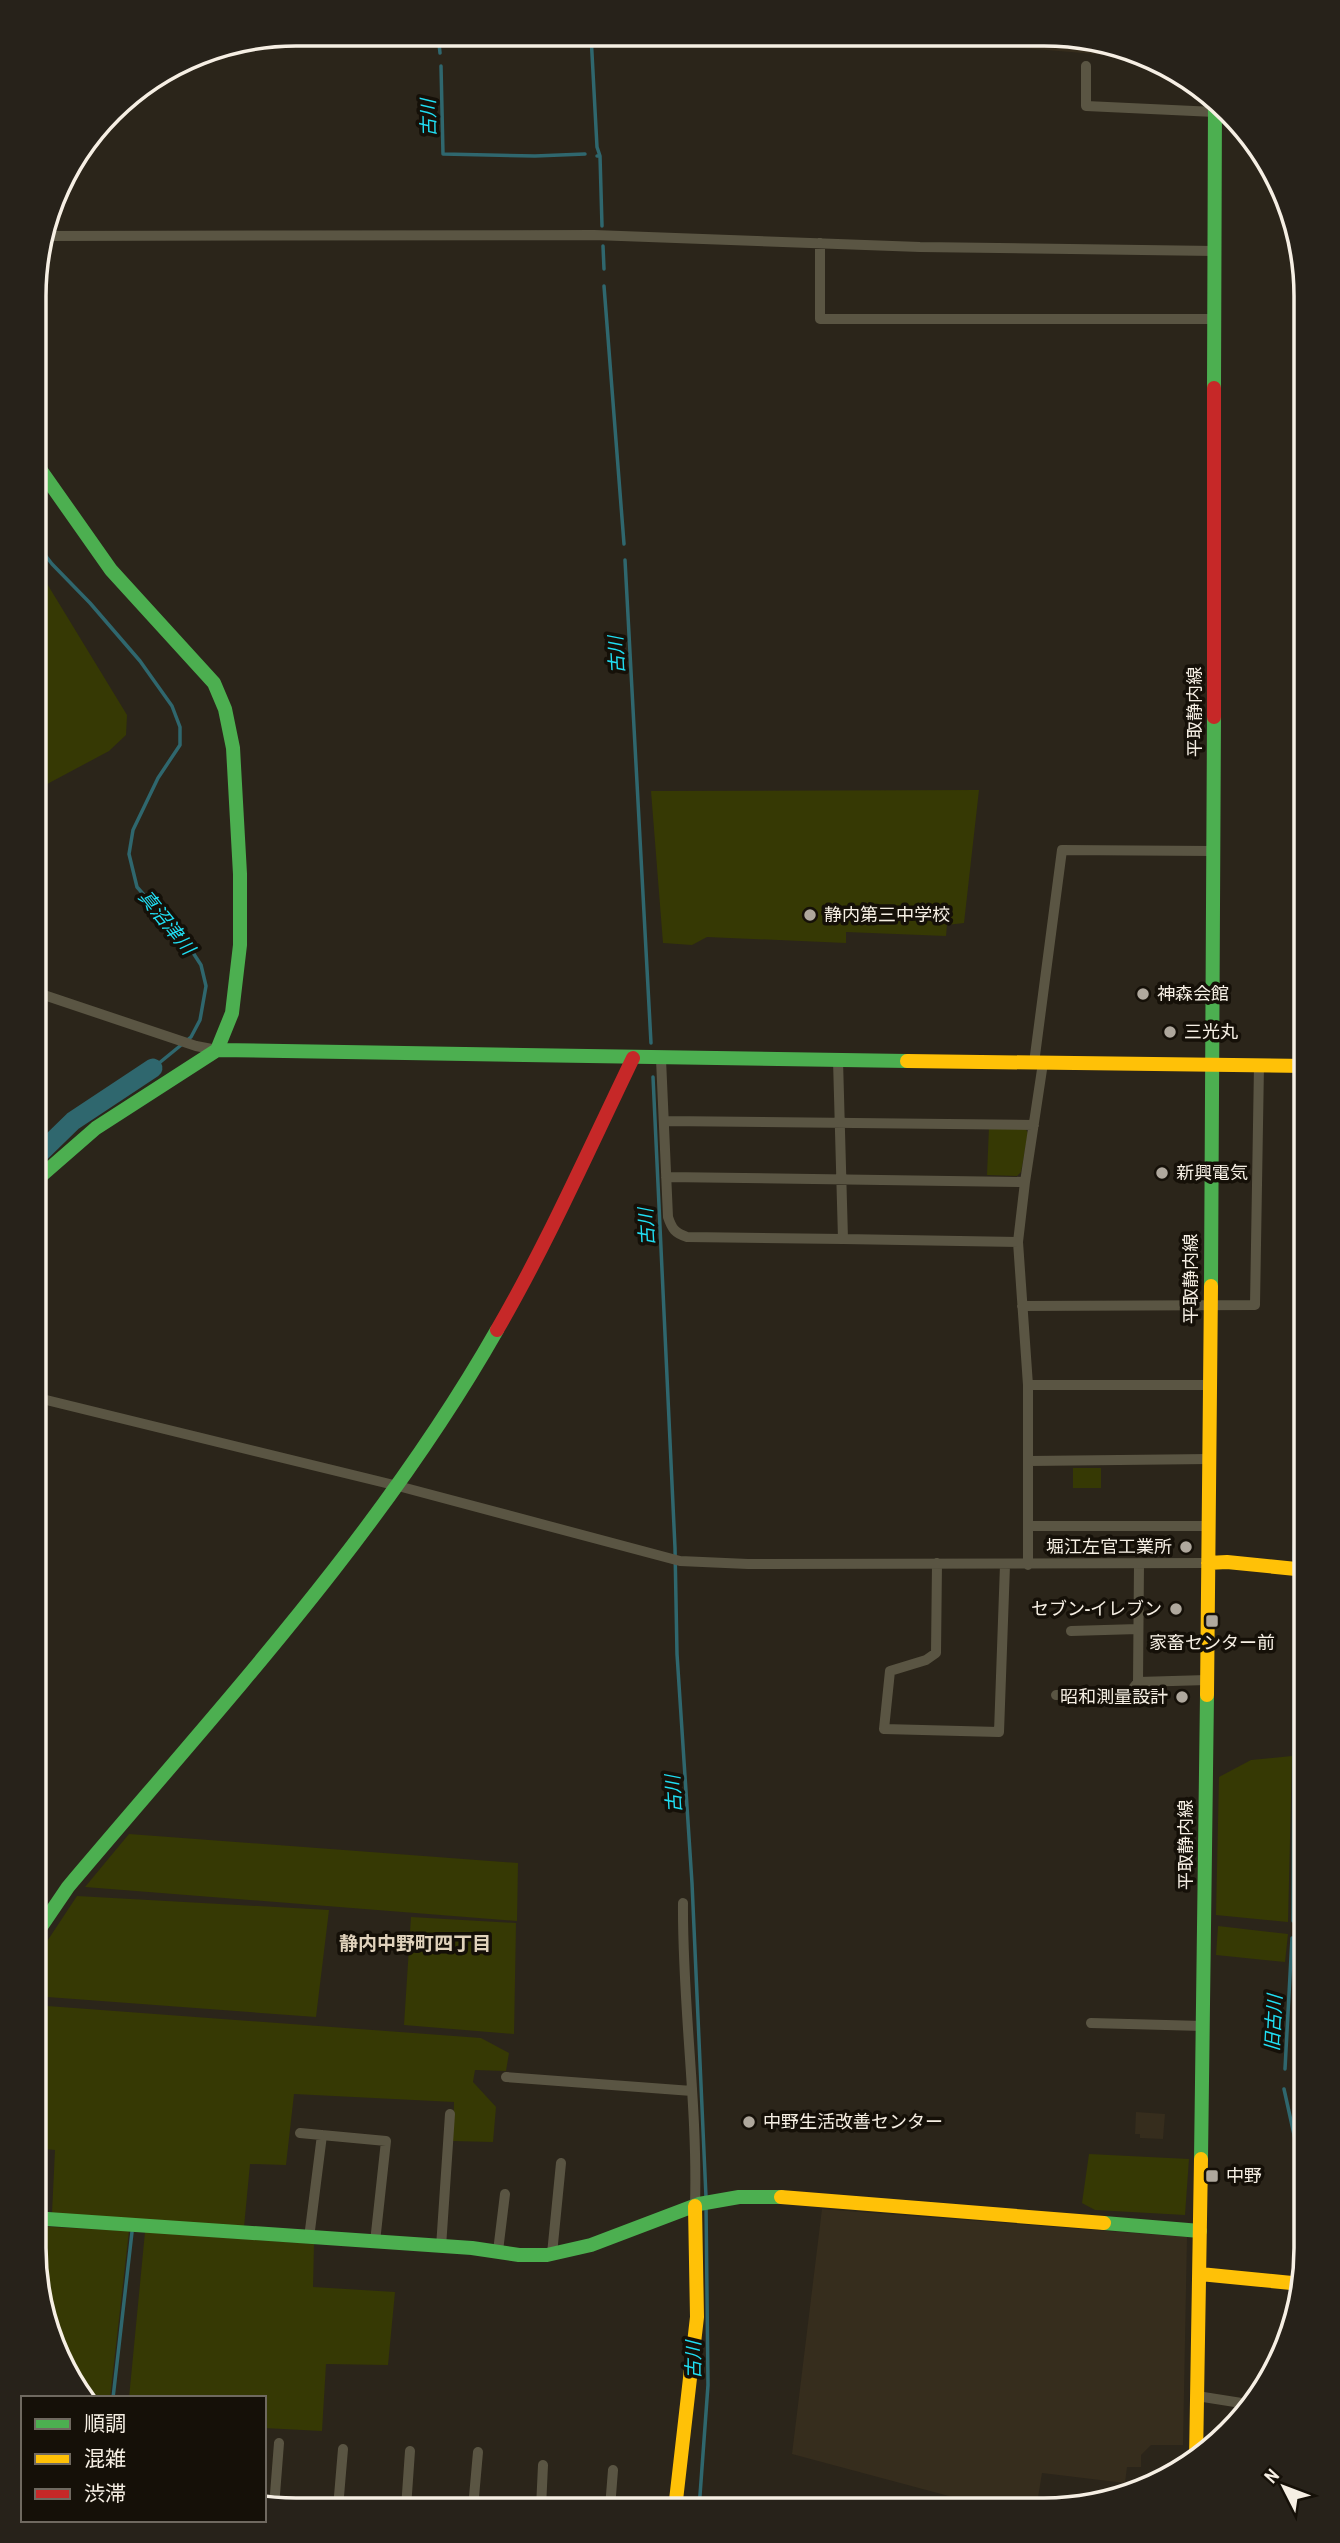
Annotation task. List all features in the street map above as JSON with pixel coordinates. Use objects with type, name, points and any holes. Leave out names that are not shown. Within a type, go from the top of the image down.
[{"type":"street","points":[[1086,66],[1086,106],[1214,112]]},
{"type":"street","name":"平取静内線","points":[[1196,2447],[1213,1065],[1215,113]]},
{"type":"street","points":[[53,236],[594,235],[920,247],[1215,251]]},
{"type":"street","points":[[820,243],[820,319],[1215,319]]},
{"type":"street","points":[[46,477],[111,570],[214,683],[225,709],[233,748],[240,874],[240,945],[232,1013],[217,1050],[96,1128],[46,1172]]},
{"type":"street","points":[[1028,1565],[1028,1385],[1018,1242],[1024,1182],[1034,1125],[1038,1063],[1062,850],[1213,851]]},
{"type":"street","points":[[46,996],[196,1046],[217,1050],[661,1059],[1294,1066]]},
{"type":"street","points":[[46,1919],[68,1887],[321,1587],[398,1486],[468,1381],[520,1290],[633,1058]]},
{"type":"street","points":[[661,1059],[668,1217],[671,1228],[677,1234],[687,1237],[1018,1242]]},
{"type":"street","points":[[838,1060],[843,1239]]},
{"type":"street","points":[[1022,1306],[1255,1305],[1259,1065]]},
{"type":"street","points":[[665,1121],[1034,1125]]},
{"type":"street","points":[[666,1177],[1024,1182]]},
{"type":"street","points":[[1028,1385],[1209,1385]]},
{"type":"street","points":[[46,1400],[398,1486],[675,1560],[748,1564],[1005,1565],[1227,1562],[1294,1569]]},
{"type":"street","points":[[1029,1461],[1209,1459]]},
{"type":"street","points":[[1028,1526],[1208,1526]]},
{"type":"street","points":[[937,1563],[936,1653],[926,1660],[890,1671],[884,1729],[999,1732],[1005,1565]]},
{"type":"street","points":[[1056,1695],[1131,1691],[1138,1682],[1139,1564]]},
{"type":"street","points":[[1071,1631],[1138,1629]]},
{"type":"street","points":[[1138,1682],[1207,1680]]},
{"type":"street","points":[[676,2498],[696,2318],[692,2091],[682,1957],[683,1903]]},
{"type":"street","points":[[1091,2022],[1203,2026]]},
{"type":"street","points":[[506,2077],[692,2091]]},
{"type":"street","points":[[441,2247],[450,2114]]},
{"type":"street","points":[[300,2133],[386,2141],[375,2242]]},
{"type":"street","points":[[309,2238],[322,2135]]},
{"type":"street","points":[[552,2254],[561,2163]]},
{"type":"street","points":[[498,2251],[505,2194]]},
{"type":"street","points":[[46,2219],[544,2256],[587,2247],[711,2201],[743,2197],[792,2197],[1200,2231]]},
{"type":"street","points":[[1200,2274],[1292,2283]]},
{"type":"street","points":[[1197,2396],[1241,2403]]},
{"type":"street","points":[[275,2496],[279,2443]]},
{"type":"street","points":[[339,2498],[343,2449]]},
{"type":"street","points":[[407,2498],[410,2451]]},
{"type":"street","points":[[474,2498],[478,2452]]},
{"type":"street","points":[[541,2498],[543,2465]]},
{"type":"street","points":[[611,2498],[613,2470]]},
{"type":"shaded area","points":[[999,46],[1061,46],[1114,55]]},
{"type":"shaded area","points":[[46,582],[127,715],[126,735],[109,751],[46,785]]},
{"type":"shaded area","points":[[979,790],[964,923],[947,925],[946,936],[846,932],[846,943],[707,937],[692,945],[663,943],[651,791]]},
{"type":"shaded area","points":[[989,1127],[1025,1128],[1028,1133],[1021,1172],[1017,1176],[987,1175]]},
{"type":"shaded area","points":[[1073,1468],[1101,1468],[1101,1488],[1073,1488]]},
{"type":"shaded area","points":[[1292,1756],[1288,1922],[1216,1915],[1219,1777],[1251,1760]]},
{"type":"shaded area","points":[[129,1834],[518,1863],[517,1921],[85,1887]]},
{"type":"shaded area","points":[[77,1896],[329,1910],[316,2017],[46,1997],[46,1943]]},
{"type":"shaded area","points":[[411,1917],[516,1923],[514,2034],[404,2025]]},
{"type":"shaded area","points":[[1218,1926],[1288,1934],[1285,1962],[1216,1955]]},
{"type":"shaded area","points":[[46,2006],[481,2038],[509,2053],[506,2071],[475,2070],[473,2082],[496,2107],[493,2142],[453,2141],[454,2102],[294,2094],[286,2165],[250,2164],[244,2227],[52,2213],[55,2150],[46,2149]]},
{"type":"shaded area","points":[[1136,2112],[1165,2114],[1163,2139],[1140,2138],[1140,2134],[1135,2134]]},
{"type":"shaded area","points":[[1089,2154],[1189,2159],[1185,2215],[1095,2210],[1082,2203]]},
{"type":"shaded area","points":[[822,2209],[1187,2237],[1183,2445],[1151,2445],[1141,2455],[1141,2467],[1127,2467],[1125,2483],[1042,2473],[1038,2498],[956,2498],[792,2454]]},
{"type":"shaded area","points":[[46,2227],[129,2231],[110,2396],[94,2396],[71,2358],[54,2312],[46,2264]]},
{"type":"shaded area","points":[[145,2232],[314,2244],[313,2287],[395,2292],[388,2365],[326,2364],[322,2431],[266,2428],[266,2396],[129,2396]]},
{"type":"waterway","name":"古川","points":[[439,46],[440,53]]},
{"type":"waterway","points":[[592,46],[597,147],[600,156]]},
{"type":"waterway","name":"古川","points":[[441,66],[443,154],[585,154]]},
{"type":"waterway","name":"古川","points":[[597,156],[600,156],[602,226]]},
{"type":"waterway","name":"古川","points":[[603,246],[604,269]]},
{"type":"waterway","name":"古川","points":[[604,286],[624,544]]},
{"type":"waterway","name":"真沼津川","points":[[46,556],[140,661],[172,706],[180,727],[180,745],[158,778],[133,830],[129,854],[137,887],[188,945],[201,965],[206,986],[200,1020],[191,1037],[153,1068]]},
{"type":"waterway","name":"古川","points":[[625,560],[651,1043]]},
{"type":"waterway","name":"真沼津川","points":[[46,1147],[73,1121],[153,1068]]},
{"type":"waterway","name":"古川","points":[[653,1077],[675,1548],[677,1654],[692,1883],[706,2197]]},
{"type":"waterway","name":"旧古川","points":[[1293,1921],[1294,1750]]},
{"type":"waterway","name":"旧古川","points":[[1285,2069],[1292,1938]]},
{"type":"waterway","name":"旧古川","points":[[1284,2089],[1294,2134]]},
{"type":"waterway","name":"古川","points":[[700,2498],[708,2385],[706,2205]]},
{"type":"waterway","points":[[113,2396],[132,2232]]},
{"type":"traffic: fast","points":[[1214,388],[1215,113]]},
{"type":"traffic: fast","points":[[46,478],[111,570],[214,683],[225,709],[233,748],[240,874],[240,945],[232,1013],[217,1050]]},
{"type":"traffic: fast","points":[[1211,1286],[1214,717]]},
{"type":"traffic: fast","points":[[46,1172],[96,1128],[217,1050],[907,1061]]},
{"type":"traffic: fast","points":[[46,1919],[68,1887],[240,1686],[350,1549],[402,1478],[497,1330]]},
{"type":"traffic: fast","points":[[1201,2159],[1207,1695]]},
{"type":"traffic: fast","points":[[46,2219],[547,2255],[591,2245],[699,2204],[739,2197],[781,2197]]},
{"type":"traffic: fast","points":[[1104,2223],[1200,2231]]},
{"type":"traffic: slow","points":[[907,1061],[1294,1066]]},
{"type":"traffic: slow","points":[[1207,1695],[1211,1286]]},
{"type":"traffic: slow","points":[[1208,1563],[1227,1562],[1294,1569]]},
{"type":"traffic: slow","points":[[1196,2446],[1201,2159]]},
{"type":"traffic: slow","points":[[781,2197],[1104,2223]]},
{"type":"traffic: slow","points":[[676,2498],[697,2317],[695,2206]]},
{"type":"traffic: slow","points":[[1200,2274],[1292,2283]]},
{"type":"traffic: jam","points":[[1214,388],[1214,717]]},
{"type":"traffic: jam","points":[[497,1330],[551,1229],[633,1058]]},
{"type":"place","name":"静内第三中学校","points":[[810,915]]},
{"type":"place","name":"神森会館","points":[[1143,994]]},
{"type":"place","name":"三光丸","points":[[1170,1032]]},
{"type":"place","name":"新興電気","points":[[1162,1173]]},
{"type":"place","name":"堀江左官工業所","points":[[1186,1547]]},
{"type":"place","name":"セブン-イレブン","points":[[1176,1609]]},
{"type":"place","name":"家畜センター前","points":[[1212,1621]]},
{"type":"place","name":"昭和測量設計","points":[[1182,1697]]},
{"type":"place","name":"中野生活改善センター","points":[[749,2122]]},
{"type":"place","name":"中野","points":[[1212,2176]]},
{"type":"district","name":"静内中野町四丁目","points":[[415,1943]]}]
